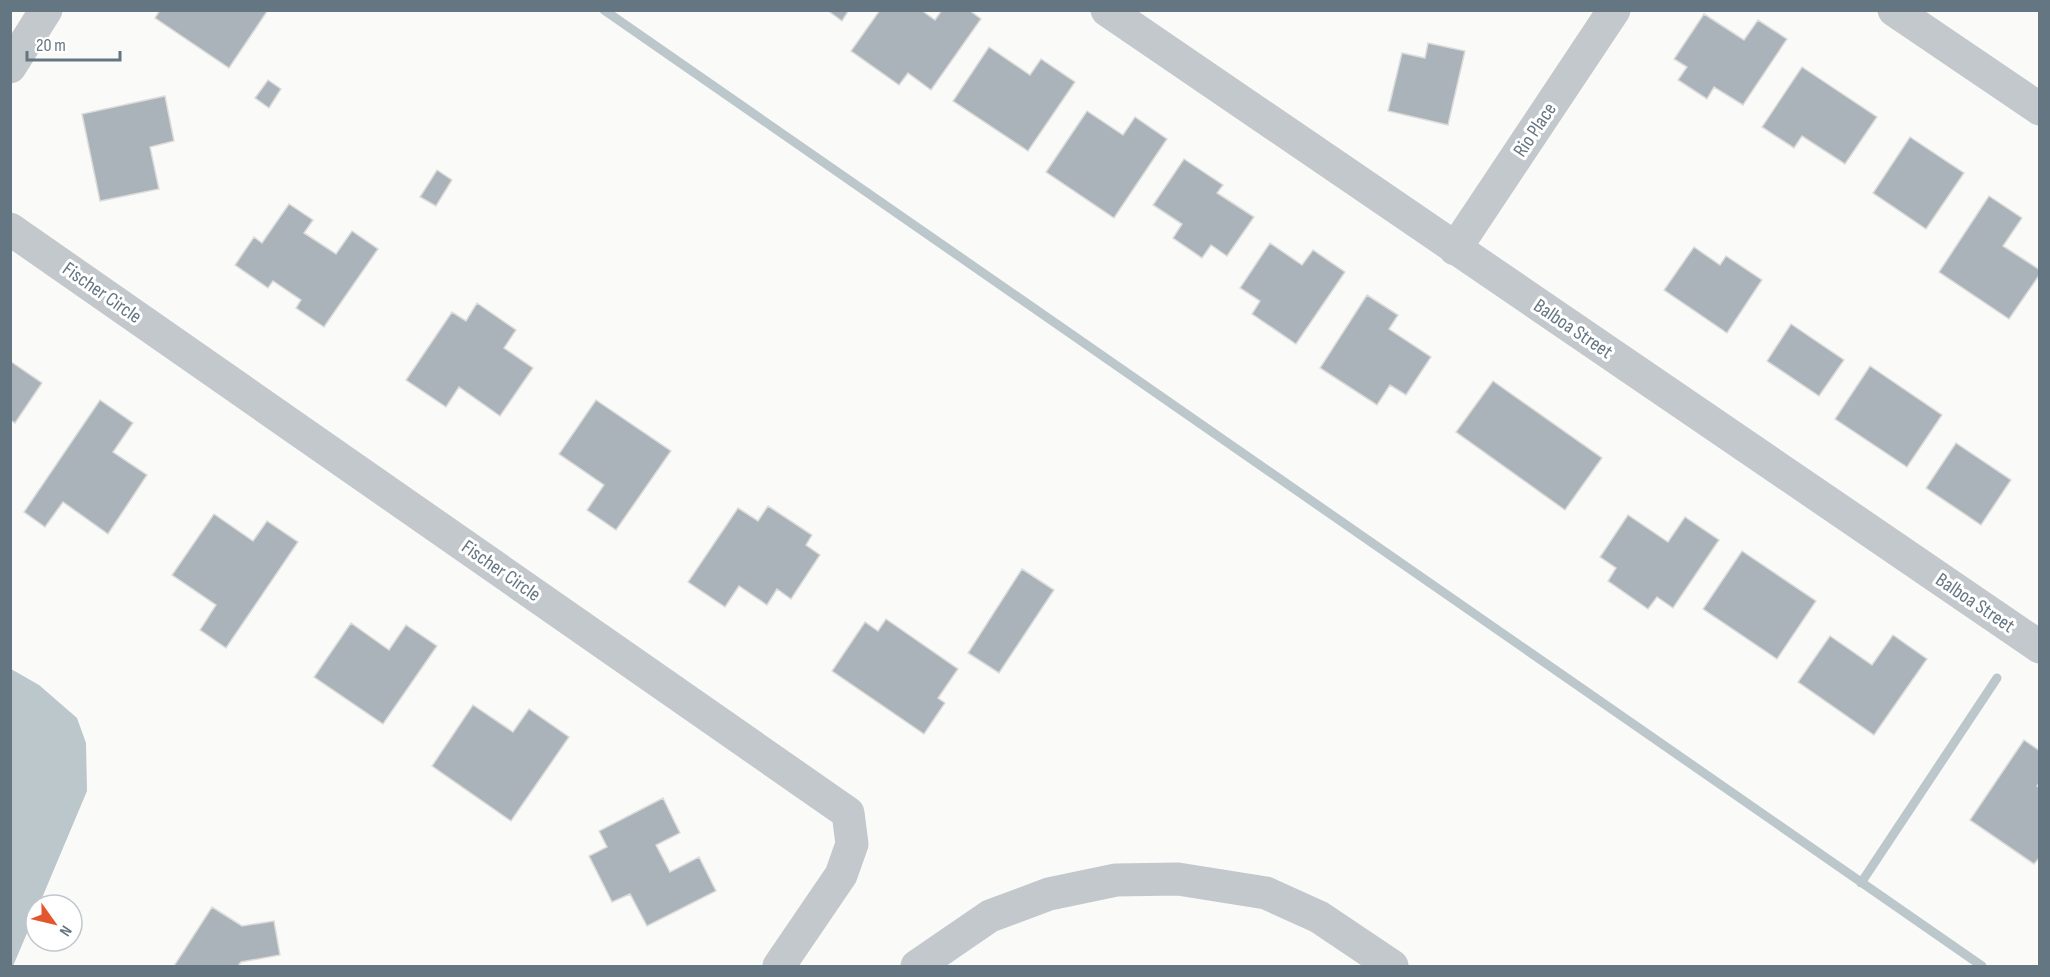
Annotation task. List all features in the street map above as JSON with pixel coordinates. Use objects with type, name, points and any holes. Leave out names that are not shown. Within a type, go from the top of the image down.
[{"type":"street","points":[[10,67],[46,10]]},
{"type":"street","name":"Balboa Street","points":[[1107,10],[2040,647]]},
{"type":"street","name":"Rio Place","points":[[1455,249],[1614,10]]},
{"type":"street","points":[[1894,10],[2040,109]]},
{"type":"street","name":"Fischer Circle","points":[[10,229],[848,813],[852,844],[841,875],[779,966]]},
{"type":"street","points":[[917,966],[990,916],[1049,894],[1116,880],[1178,879],[1266,893],[1319,917],[1392,966]]},
{"type":"shaded area","points":[[11,669],[39,685],[77,718],[86,743],[87,791],[44,893],[24,893],[24,940],[13,966],[10,966]]},
{"type":"building","points":[[160,10],[268,10],[229,68],[155,18]]},
{"type":"building","points":[[827,10],[849,10],[842,21]]},
{"type":"building","points":[[880,10],[921,10],[935,20],[942,10],[969,10],[981,19],[931,90],[908,73],[899,85],[851,51]]},
{"type":"building","points":[[1704,14],[1744,40],[1758,20],[1787,39],[1743,105],[1714,87],[1707,99],[1678,80],[1687,67],[1674,59]]},
{"type":"building","points":[[1428,43],[1465,51],[1448,125],[1388,111],[1402,53],[1425,58]]},
{"type":"building","points":[[989,47],[1030,75],[1041,59],[1075,82],[1028,151],[953,101]]},
{"type":"building","points":[[1802,67],[1877,117],[1845,164],[1802,136],[1794,148],[1762,127]]},
{"type":"building","points":[[268,80],[281,89],[269,108],[255,98]]},
{"type":"building","points":[[165,96],[174,141],[150,147],[159,189],[100,201],[82,114]]},
{"type":"building","points":[[1087,111],[1123,135],[1135,117],[1167,139],[1114,218],[1046,172]]},
{"type":"building","points":[[1910,137],[1964,173],[1926,229],[1873,193]]},
{"type":"building","points":[[1184,159],[1223,185],[1217,193],[1254,217],[1227,256],[1211,245],[1202,258],[1173,238],[1182,224],[1153,205]]},
{"type":"building","points":[[437,170],[452,180],[436,206],[420,197]]},
{"type":"building","points":[[1989,196],[2022,218],[2003,246],[2040,270],[2040,274],[2009,319],[1939,272]]},
{"type":"building","points":[[289,204],[313,220],[304,233],[336,254],[352,231],[378,249],[324,327],[296,308],[301,300],[273,281],[268,288],[235,265],[254,237],[262,243]]},
{"type":"building","points":[[1270,243],[1302,265],[1313,250],[1345,272],[1296,344],[1252,314],[1260,301],[1240,288]]},
{"type":"building","points":[[1694,247],[1720,265],[1726,256],[1762,280],[1727,333],[1664,290]]},
{"type":"building","points":[[1367,295],[1398,315],[1389,329],[1431,357],[1406,395],[1390,385],[1377,405],[1320,368]]},
{"type":"building","points":[[477,303],[516,330],[504,348],[533,368],[500,416],[459,387],[446,407],[406,380],[452,312],[466,321]]},
{"type":"building","points":[[1791,324],[1844,360],[1819,396],[1767,361]]},
{"type":"building","points":[[10,361],[42,383],[15,423],[10,420]]},
{"type":"building","points":[[1870,366],[1942,415],[1907,467],[1835,419]]},
{"type":"building","points":[[1493,381],[1602,458],[1565,510],[1456,432]]},
{"type":"building","points":[[100,400],[133,423],[113,452],[147,475],[108,534],[63,502],[45,527],[24,512]]},
{"type":"building","points":[[596,400],[671,451],[616,530],[587,510],[604,485],[559,454]]},
{"type":"building","points":[[1956,443],[2011,480],[1981,525],[1926,488]]},
{"type":"building","points":[[768,506],[812,535],[806,545],[820,555],[791,599],[777,589],[767,605],[739,586],[725,607],[688,582],[738,508],[758,521]]},
{"type":"building","points":[[214,514],[253,541],[267,521],[298,542],[226,648],[200,630],[216,605],[172,575]]},
{"type":"building","points":[[1628,515],[1668,542],[1685,517],[1719,540],[1673,608],[1657,597],[1648,609],[1608,581],[1616,568],[1600,557]]},
{"type":"building","points":[[1742,551],[1816,601],[1777,659],[1703,609]]},
{"type":"building","points":[[1022,569],[1054,590],[999,673],[968,653]]},
{"type":"building","points":[[886,619],[958,669],[938,698],[945,703],[924,734],[832,671],[865,622],[878,631]]},
{"type":"building","points":[[351,623],[389,650],[406,625],[437,646],[383,724],[314,677]]},
{"type":"building","points":[[1893,635],[1927,659],[1874,735],[1798,682],[1830,636],[1872,665]]},
{"type":"building","points":[[473,705],[513,732],[529,709],[569,737],[511,821],[432,766]]},
{"type":"building","points":[[2024,740],[2040,751],[2040,782],[2037,786],[2040,788],[2040,857],[2034,864],[1970,820]]},
{"type":"building","points":[[663,798],[680,833],[656,845],[670,872],[699,857],[716,891],[647,926],[630,894],[612,902],[589,856],[607,847],[599,831]]},
{"type":"building","points":[[212,907],[242,926],[274,921],[280,955],[241,962],[238,966],[174,966]]},
{"type":"waterway","points":[[604,10],[1982,966]]},
{"type":"waterway","points":[[1861,883],[1997,678]]}]
